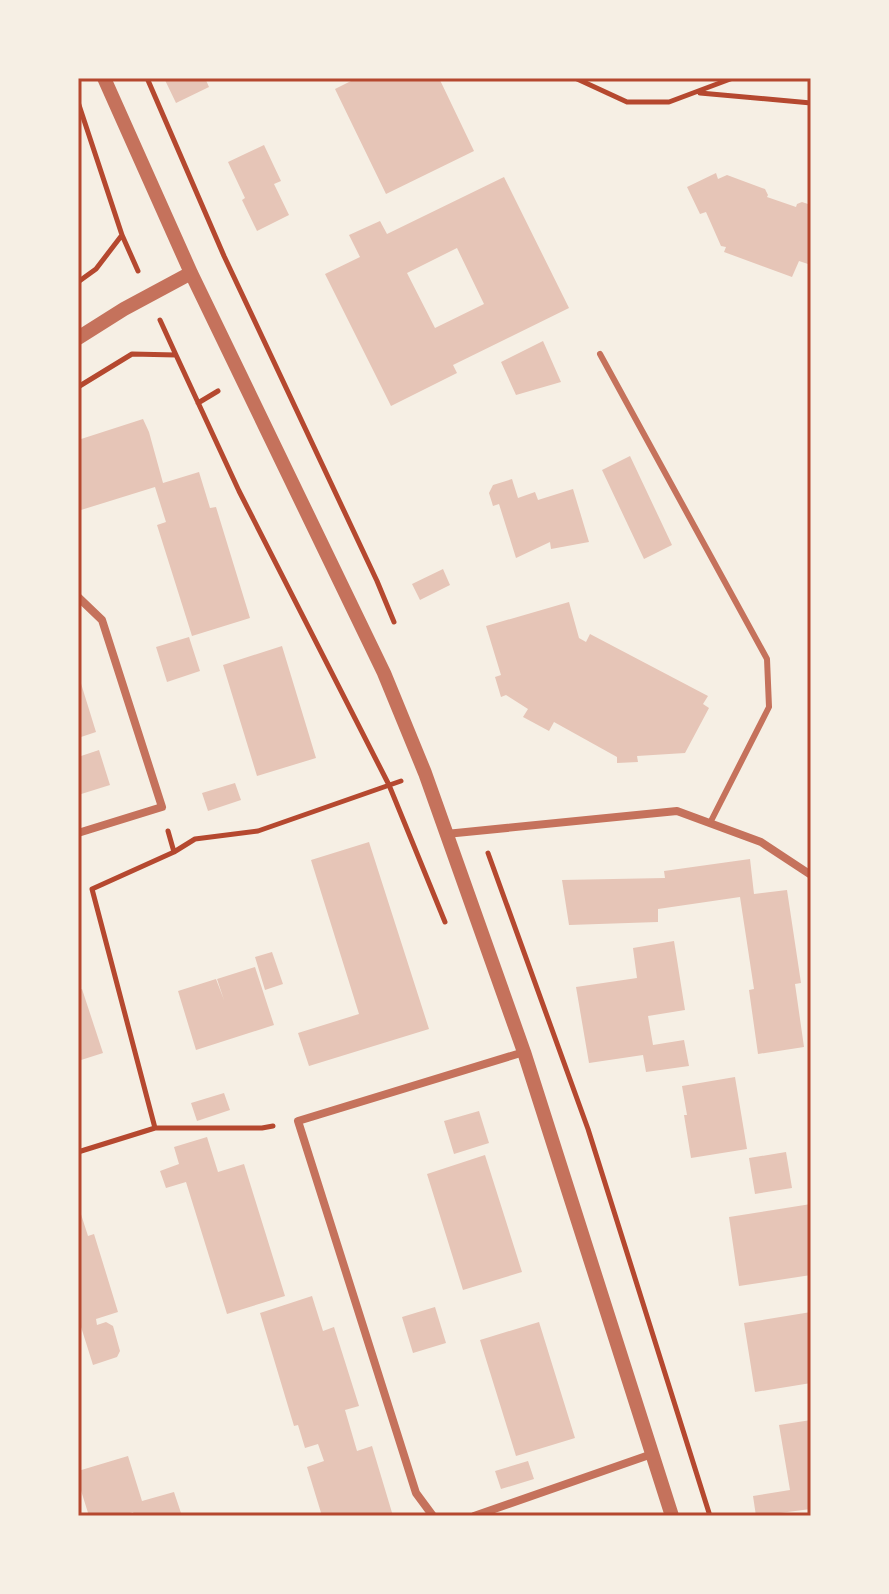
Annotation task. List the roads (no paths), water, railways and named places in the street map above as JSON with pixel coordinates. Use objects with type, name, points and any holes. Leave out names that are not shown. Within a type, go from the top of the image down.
[{"type":"street","points":[[104,78],[191,273],[377,659],[425,773],[524,1052],[672,1516]]},
{"type":"street","points":[[78,338],[191,273]]},
{"type":"street","points":[[78,597],[102,620],[162,807],[78,833]]},
{"type":"street","points":[[446,834],[677,811],[761,842],[811,875]]},
{"type":"street","points":[[433,1516],[416,1493],[298,1121],[524,1052]]},
{"type":"street","points":[[474,1516],[652,1454]]},
{"type":"lane","points":[[600,354],[767,659],[769,707],[710,823]]}]
